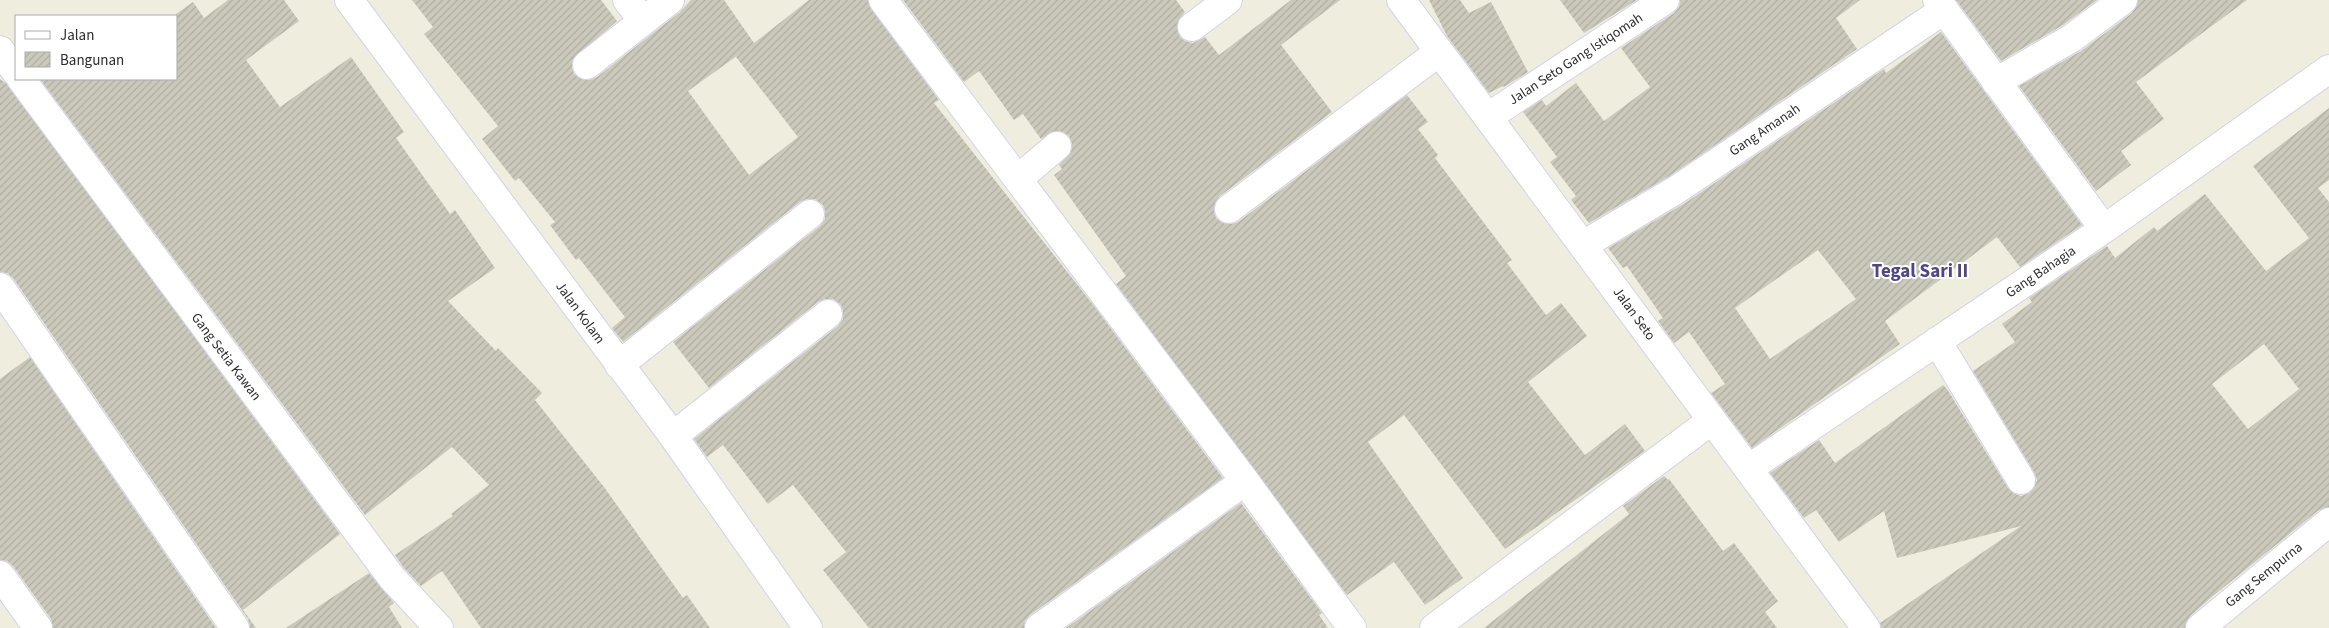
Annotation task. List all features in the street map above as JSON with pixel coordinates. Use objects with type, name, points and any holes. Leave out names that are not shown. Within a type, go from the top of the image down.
[{"type":"street","name":"Jalan Kolam","points":[[349,0],[673,436],[808,628]]},
{"type":"street","points":[[588,65],[635,10],[670,0]]},
{"type":"street","points":[[883,0],[1245,481],[1352,628]]},
{"type":"street","points":[[1192,27],[1228,0]]},
{"type":"street","name":"Jalan Seto","points":[[1401,0],[1866,628]]},
{"type":"street","name":"Jalan Seto Gang Istiqomah","points":[[1488,117],[1665,0]]},
{"type":"street","points":[[1996,82],[2072,38],[2123,0]]},
{"type":"street","points":[[1940,5],[2104,229]]},
{"type":"street","name":"Gang Amanah","points":[[1583,245],[1676,190],[1940,5]]},
{"type":"street","points":[[0,50],[15,71]]},
{"type":"street","points":[[1228,209],[1439,52]]},
{"type":"street","name":"Gang Bahagia","points":[[1748,469],[2104,229],[2329,69]]},
{"type":"street","name":"Gang Setia Kawan","points":[[22,80],[386,570],[439,628]]},
{"type":"street","points":[[1018,179],[1057,146]]},
{"type":"street","points":[[619,365],[810,214]]},
{"type":"street","points":[[0,287],[234,628]]},
{"type":"street","points":[[673,436],[828,314]]},
{"type":"street","points":[[1937,341],[2021,480]]},
{"type":"street","points":[[1434,628],[1712,420]]},
{"type":"street","points":[[1039,628],[1245,481]]},
{"type":"street","name":"Gang Sempurna","points":[[2200,628],[2329,522]]},
{"type":"street","points":[[0,575],[38,628]]},
{"type":"building","points":[[228,0],[284,0],[299,21],[246,60],[280,107],[351,57],[404,132],[396,138],[450,214],[455,210],[495,268],[448,301],[496,351],[498,348],[542,393],[535,400],[604,487],[683,598],[687,595],[710,628],[481,628],[442,571],[421,586],[404,568],[395,555],[453,516],[451,514],[489,485],[452,447],[365,515],[41,80],[178,80],[178,15],[176,14],[193,2],[204,18]]},
{"type":"building","points":[[412,0],[601,0],[617,21],[573,59],[572,67],[574,74],[581,79],[589,80],[597,77],[680,12],[691,0],[724,0],[754,43],[809,0],[868,0],[871,9],[939,100],[934,103],[1091,302],[1223,478],[1030,615],[1025,621],[1024,628],[869,628],[823,570],[846,552],[793,485],[768,504],[723,445],[707,457],[694,439],[838,326],[843,319],[841,305],[833,299],[825,299],[818,302],[709,388],[673,342],[820,226],[825,219],[823,205],[815,199],[807,199],[800,202],[623,342],[612,328],[625,317],[579,258],[576,260],[550,225],[555,222],[519,178],[515,181],[482,139],[498,126],[424,34],[433,27]],"holes":[[[741,53],[736,57],[798,137],[749,175],[688,91]]]},
{"type":"building","points":[[903,0],[1176,0],[1185,12],[1178,21],[1177,29],[1180,37],[1185,41],[1193,43],[1205,37],[1219,55],[1291,0],[1340,0],[1281,45],[1332,112],[1220,196],[1215,203],[1214,211],[1216,218],[1223,223],[1231,224],[1238,222],[1407,95],[1428,122],[1418,129],[1438,155],[1435,158],[1512,260],[1507,263],[1546,315],[1561,303],[1587,336],[1528,382],[1585,455],[1625,424],[1645,451],[1505,549],[1404,415],[1368,442],[1463,578],[1425,605],[1394,562],[1347,595],[1116,284],[1126,276],[1054,175],[1062,169],[1059,165],[1071,152],[1072,144],[1069,136],[1063,132],[1055,131],[1041,139],[1023,114],[1014,120],[979,71],[964,82]]},
{"type":"building","points":[[1429,0],[1460,0],[1469,13],[1491,2],[1528,72],[1504,87],[1489,93],[1447,36]]},
{"type":"building","points":[[1560,0],[1637,0],[1584,33]]},
{"type":"building","points":[[1680,0],[1860,0],[1836,18],[1857,49],[1668,177],[1589,223],[1571,200],[1576,196],[1550,162],[1557,157],[1523,112],[1542,100],[1546,106],[1576,83],[1604,121],[1650,87],[1621,48],[1674,13],[1679,7]]},
{"type":"building","points":[[1956,0],[2097,0],[2063,25],[2001,61]]},
{"type":"building","points":[[2138,0],[2247,0],[2136,82],[2164,119],[2121,151],[2131,165],[2096,191],[2019,86],[2081,51],[2132,13]]},
{"type":"building","points":[[1941,32],[2082,225],[2020,267],[1997,237],[1885,321],[1900,344],[1752,448],[1711,393],[1725,384],[1689,332],[1674,343],[1658,321],[1663,318],[1627,266],[1623,268],[1608,248],[1685,203],[1884,69],[1886,73]],"holes":[[[1818,250],[1856,299],[1770,359],[1735,308]]]},
{"type":"building","points":[[0,79],[7,84],[340,534],[243,610],[256,628],[250,628],[248,619],[13,278],[7,273],[0,272]]},
{"type":"building","points":[[2329,108],[2329,180],[2318,188],[2329,202],[2329,507],[2319,510],[2213,596],[2190,616],[2185,628],[1881,628],[1880,623],[2021,526],[1897,558],[1884,511],[1839,542],[1816,510],[1804,518],[1770,473],[1819,440],[1835,463],[1943,385],[2008,488],[2013,493],[2021,496],[2029,493],[2034,488],[2037,480],[2034,472],[1973,371],[2015,342],[2002,324],[2032,302],[2029,298],[2107,246],[2115,258],[2154,227],[2157,231],[2205,194],[2266,271],[2309,238],[2253,166]],"holes":[[[2264,344],[2299,389],[2248,429],[2212,384]]]},
{"type":"building","points":[[30,357],[216,628],[53,628],[51,619],[13,566],[7,561],[0,560],[0,379]]},
{"type":"building","points":[[1664,476],[1669,479],[1723,551],[1734,543],[1778,601],[1765,612],[1777,628],[1484,628],[1629,514],[1623,506]]},
{"type":"building","points":[[1241,503],[1322,613],[1319,615],[1328,628],[1066,628]]},
{"type":"building","points":[[369,573],[394,603],[389,607],[402,628],[286,628]]},
{"type":"district","name":"Tegal Sari II","points":[[1920,271]]}]
